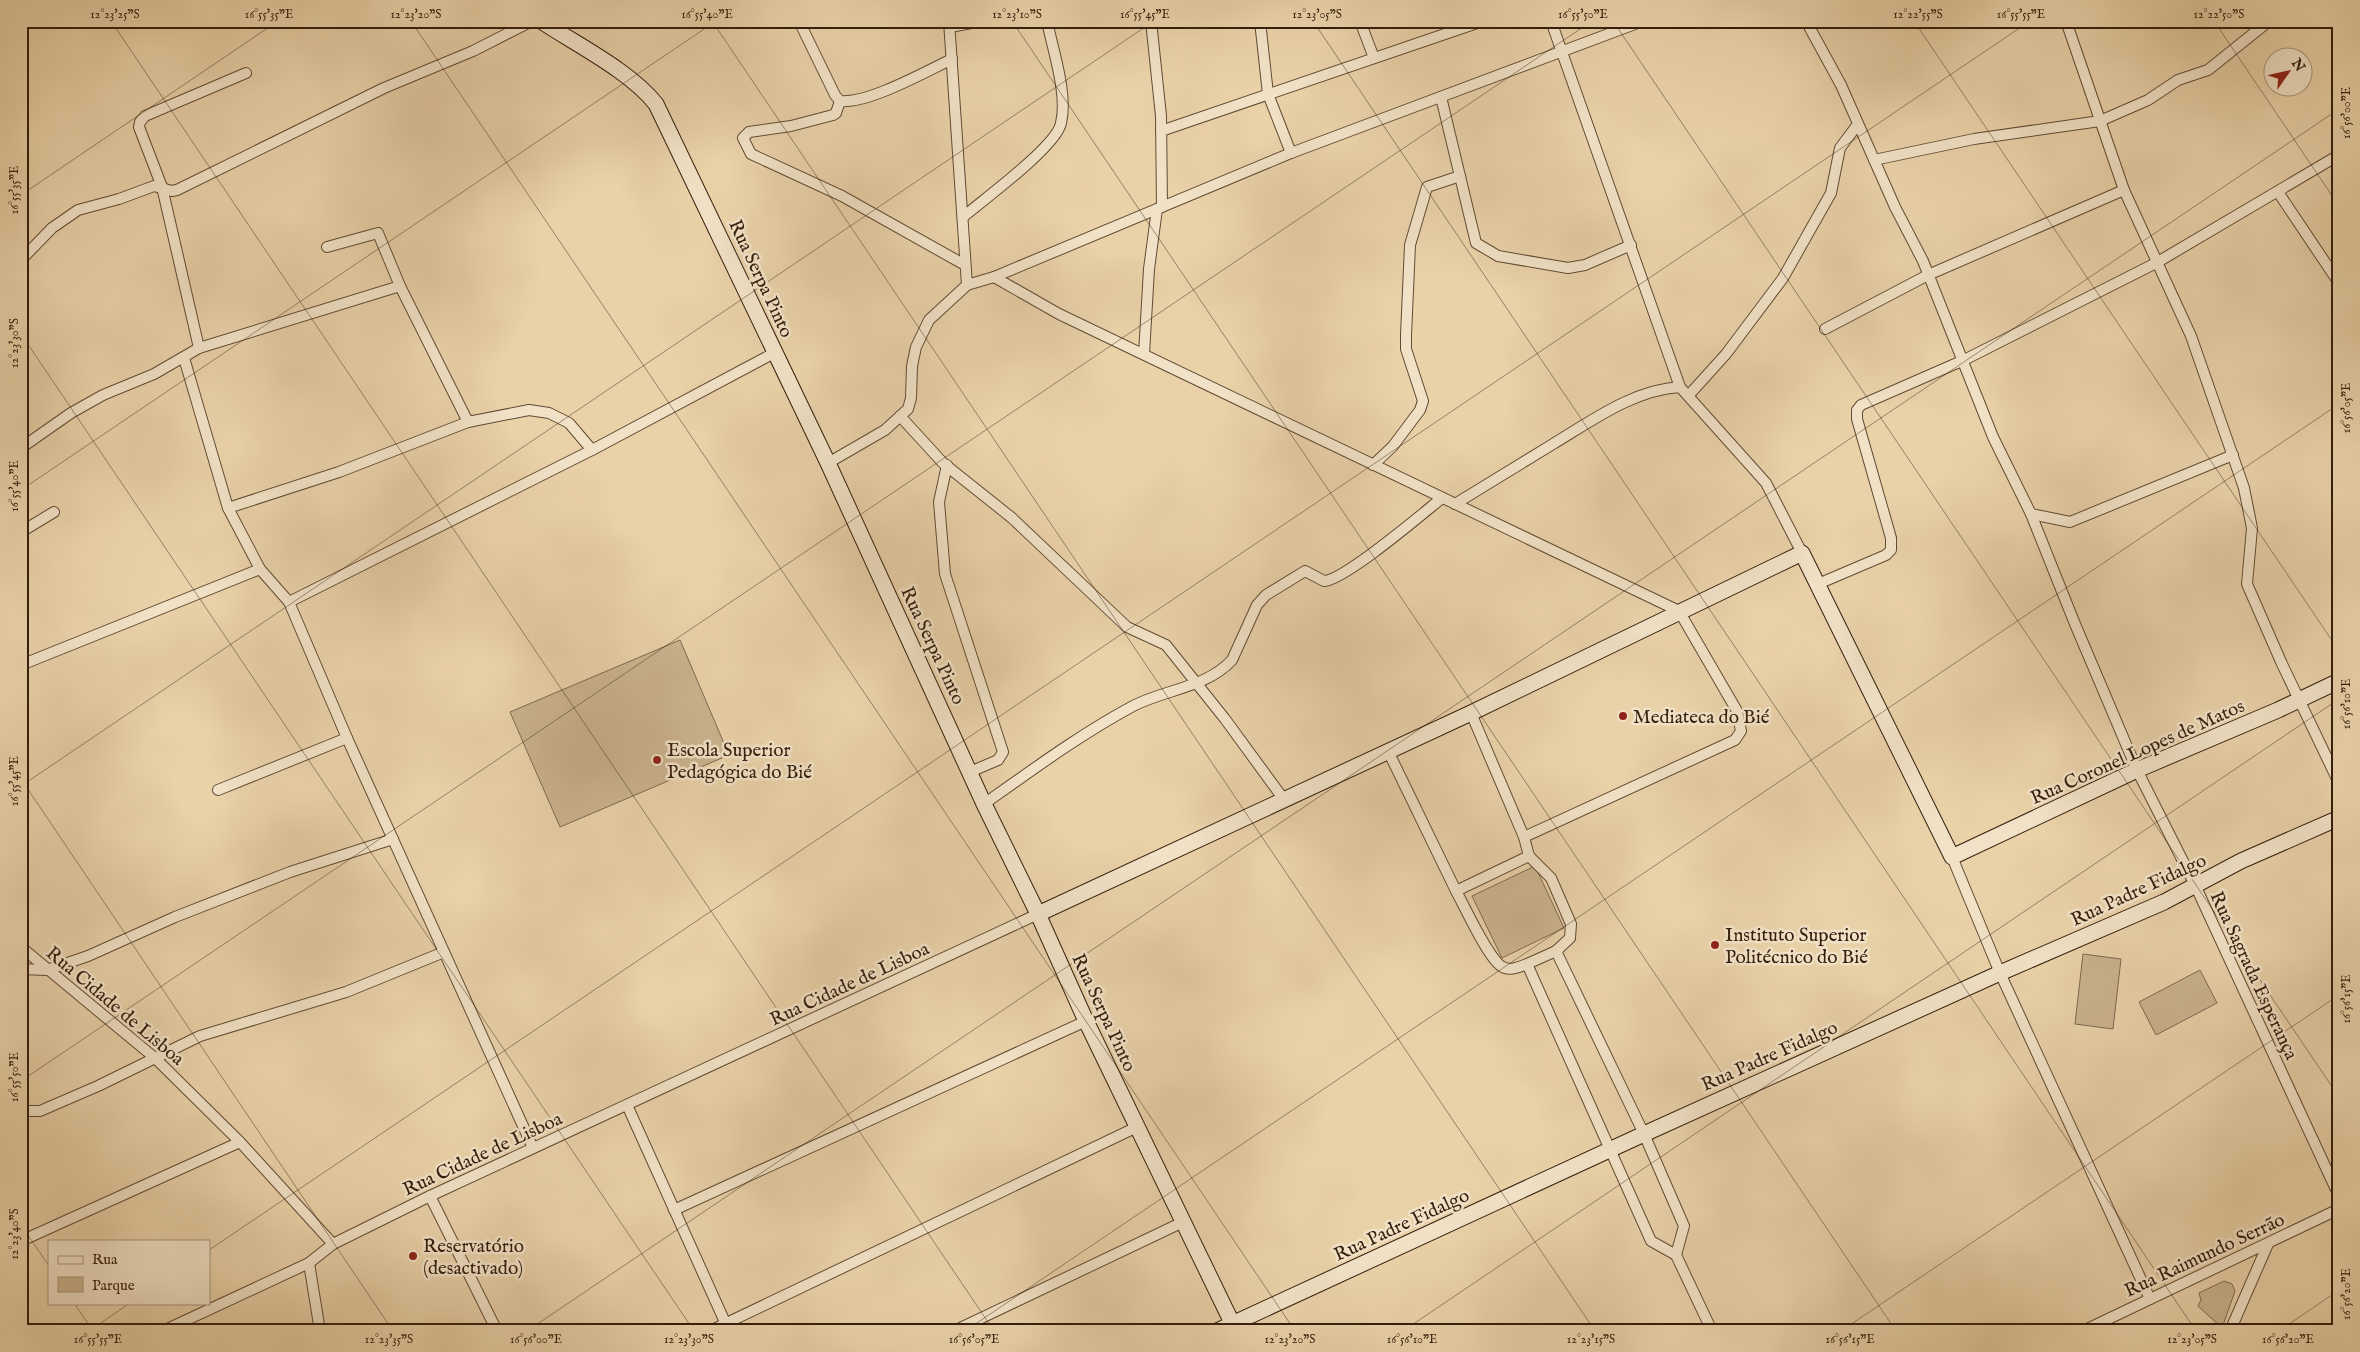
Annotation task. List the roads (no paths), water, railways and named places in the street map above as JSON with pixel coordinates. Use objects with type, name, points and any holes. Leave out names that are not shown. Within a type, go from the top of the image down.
[{"type":"street","points":[[21,260],[52,228],[78,210],[119,199],[154,186],[172,191],[177,190],[384,88],[473,51],[532,21]]},
{"type":"street","name":"Rua Serpa Pinto","points":[[542,21],[645,90],[656,104],[776,352],[984,804],[1038,914],[1136,1127],[1234,1327]]},
{"type":"street","points":[[799,21],[834,95],[840,101],[852,100],[889,89],[952,59]]},
{"type":"street","points":[[967,285],[950,24],[982,21]]},
{"type":"street","points":[[963,217],[1016,173],[1055,136],[1061,125],[1062,97],[1047,21]]},
{"type":"street","points":[[1144,354],[1149,269],[1160,208],[1161,131],[1151,21]]},
{"type":"street","points":[[1260,21],[1268,94],[1291,153]]},
{"type":"street","points":[[1360,21],[1374,58]]},
{"type":"street","points":[[1161,131],[1374,58],[1468,23],[1483,21]]},
{"type":"street","points":[[1551,21],[1680,387],[1766,483],[1818,584],[1952,857],[2000,973],[2150,1299]]},
{"type":"street","points":[[828,463],[884,430],[908,409],[911,398],[912,366],[916,347],[929,320],[967,285],[994,277],[1291,153],[1563,52],[1628,24],[1643,21]]},
{"type":"street","name":"Rua Sagrada Esperança","points":[[1806,21],[1840,85],[1928,275],[1964,360],[1993,437],[2031,514],[2074,624],[2137,770],[2195,885],[2339,1196]]},
{"type":"street","points":[[2066,21],[2124,190],[2190,336],[2244,488],[2252,528],[2247,584],[2282,664],[2339,783]]},
{"type":"street","points":[[1874,160],[1974,139],[2100,121],[2148,100],[2178,80],[2208,70],[2269,21]]},
{"type":"street","points":[[199,348],[162,187],[140,127],[140,122],[145,116],[246,73]]},
{"type":"street","points":[[1441,98],[1474,240],[1498,256],[1568,268],[1584,265],[1631,244]]},
{"type":"street","points":[[840,101],[834,115],[790,126],[749,132],[743,138],[745,144],[751,154],[842,196],[965,265]]},
{"type":"street","points":[[1689,395],[1726,354],[1782,278],[1831,193],[1840,148],[1858,124]]},
{"type":"street","points":[[1818,584],[1886,555],[1890,550],[1891,538],[1857,419],[1857,410],[1873,398],[1964,360],[2156,263],[2339,155]]},
{"type":"street","points":[[1373,465],[1392,446],[1420,410],[1423,401],[1406,349],[1410,245],[1421,204],[1429,185],[1460,176]]},
{"type":"street","points":[[1825,329],[1928,275],[2124,190]]},
{"type":"street","points":[[2278,192],[2339,283]]},
{"type":"street","points":[[328,247],[378,234],[400,286],[468,422]]},
{"type":"street","points":[[994,277],[1059,314],[1679,611],[1737,711],[1741,731],[1735,740],[1524,837]]},
{"type":"street","points":[[21,448],[71,413],[103,395],[154,374],[199,348],[400,286]]},
{"type":"street","points":[[289,602],[592,450],[776,352]]},
{"type":"street","points":[[184,358],[228,508],[260,569],[289,602],[347,738],[533,1148]]},
{"type":"street","points":[[1455,504],[1613,407],[1642,394],[1665,388],[1680,387]]},
{"type":"street","points":[[228,508],[339,472],[468,422],[529,410],[549,413],[569,423],[592,450]]},
{"type":"street","points":[[900,416],[947,466],[1012,518],[1127,627],[1166,646],[1285,801]]},
{"type":"street","points":[[2031,514],[2070,522],[2233,455]]},
{"type":"street","points":[[947,466],[939,502],[945,574],[1002,752],[998,760],[970,772]]},
{"type":"street","points":[[984,804],[1064,748],[1132,707],[1154,696],[1197,684],[1226,666],[1232,660],[1256,605],[1266,595],[1305,571],[1324,581],[1335,578],[1375,552],[1442,498]]},
{"type":"street","points":[[21,532],[54,512]]},
{"type":"street","points":[[1038,914],[1472,713],[1802,553]]},
{"type":"street","points":[[21,665],[260,569]]},
{"type":"street","name":"Rua Coronel Lopes de Matos","points":[[1952,857],[2137,770],[2339,680]]},
{"type":"street","points":[[1388,751],[1456,891],[1490,953],[1501,966],[1512,969],[1556,951],[1570,938],[1571,924],[1551,878],[1529,856],[1524,837],[1472,713]]},
{"type":"street","points":[[218,790],[347,738]]},
{"type":"street","name":"Rua Padre Fidalgo","points":[[1217,1331],[1234,1327],[1644,1134],[2000,973],[2164,902],[2241,861],[2339,818]]},
{"type":"street","points":[[21,969],[47,970],[88,956],[175,917],[290,872],[393,839]]},
{"type":"street","points":[[1456,891],[1529,856]]},
{"type":"street","name":"Rua Cidade de Lisboa","points":[[21,947],[155,1058],[240,1142],[333,1244],[430,1196],[1038,914]]},
{"type":"street","points":[[1556,951],[1644,1134],[1684,1226],[1676,1255]]},
{"type":"street","points":[[21,1108],[27,1111],[40,1111],[215,1030],[346,992],[444,952]]},
{"type":"street","points":[[1527,964],[1651,1241],[1676,1255],[1712,1331]]},
{"type":"street","points":[[674,1210],[1086,1020]]},
{"type":"street","points":[[627,1106],[727,1327]]},
{"type":"street","points":[[710,1331],[727,1327],[1136,1127]]},
{"type":"street","points":[[21,1241],[240,1142]]},
{"type":"street","points":[[430,1196],[497,1331]]},
{"type":"street","name":"Rua Raimundo Serrão","points":[[2083,1331],[2339,1209]]},
{"type":"street","points":[[954,1331],[1183,1222]]},
{"type":"street","points":[[163,1331],[309,1262],[333,1244]]},
{"type":"street","points":[[2230,1331],[2268,1244]]},
{"type":"street","points":[[309,1262],[320,1331]]},
{"type":"place","name":"Mediateca do Bié","points":[[1623,716]]},
{"type":"place","name":"Escola Superior Pedagógica do Bié","points":[[657,760]]},
{"type":"place","name":"Instituto Superior Politécnico do Bié","points":[[1715,945]]},
{"type":"place","name":"Reservatório (desactivado)","points":[[413,1256]]}]
